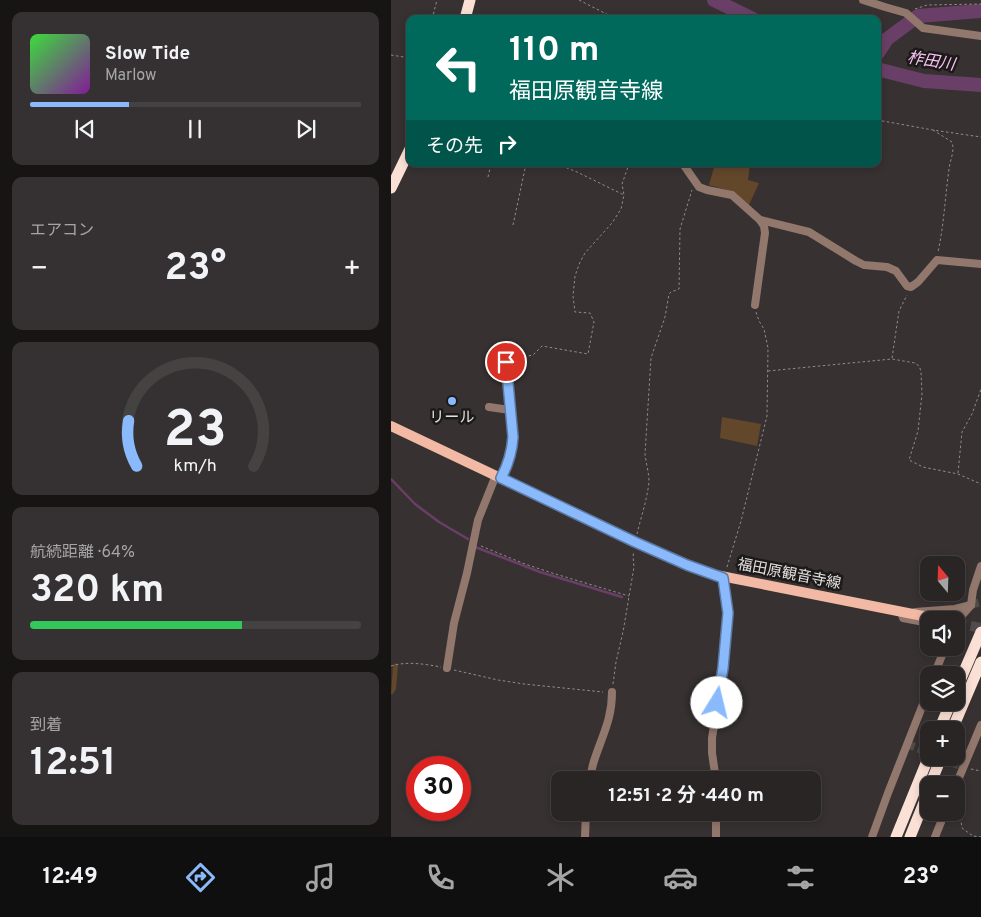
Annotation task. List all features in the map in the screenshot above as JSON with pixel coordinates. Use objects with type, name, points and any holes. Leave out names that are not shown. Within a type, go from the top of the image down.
[{"type":"highway","points":[[466,15],[471,0]]},
{"type":"highway","points":[[391,188],[406,157]]},
{"type":"highway","points":[[965,669],[981,632]]},
{"type":"highway","points":[[956,721],[981,662]]},
{"type":"highway","points":[[896,837],[925,766]]},
{"type":"highway","points":[[910,837],[920,812]]},
{"type":"main road","name":"福田原観音寺線","points":[[391,426],[635,542],[687,565],[723,578],[920,615]]},
{"type":"street","points":[[863,0],[906,12],[923,28],[981,36]]},
{"type":"street","points":[[685,167],[699,187],[732,195],[765,226],[755,305]]},
{"type":"street","points":[[760,220],[809,232],[864,265],[887,267],[896,271],[907,286],[911,287],[919,282],[937,260],[981,264]]},
{"type":"street","points":[[447,668],[454,623],[467,574],[478,520],[499,477],[506,468],[512,448],[513,437],[506,362]]},
{"type":"street","points":[[489,407],[510,410]]},
{"type":"street","points":[[965,612],[971,605],[973,590],[981,566]]},
{"type":"street","points":[[715,771],[712,738],[723,668],[728,613],[723,578]]},
{"type":"street","points":[[920,621],[903,618],[906,612],[955,609],[971,605]]},
{"type":"street","points":[[592,771],[610,717],[612,692]]},
{"type":"street","points":[[871,837],[920,711]]},
{"type":"street","points":[[960,776],[981,725]]},
{"type":"street","points":[[585,837],[586,821]]},
{"type":"street","points":[[716,837],[717,821]]},
{"type":"street","points":[[935,837],[941,821]]},
{"type":"path","points":[[433,15],[437,0]]},
{"type":"path","points":[[579,0],[608,15]]},
{"type":"path","points":[[906,12],[927,5],[981,4]]},
{"type":"path","points":[[391,55],[406,57]]},
{"type":"path","points":[[881,121],[981,137]]},
{"type":"path","points":[[933,130],[952,142],[953,147],[937,260]]},
{"type":"path","points":[[488,177],[490,167]]},
{"type":"path","points":[[513,224],[525,167]]},
{"type":"path","points":[[564,167],[624,195]]},
{"type":"path","points":[[506,362],[533,355],[542,346],[588,354],[594,322],[590,313],[575,312],[573,296],[575,276],[585,252],[612,223],[621,209],[624,195],[622,184],[628,167]]},
{"type":"path","points":[[391,666],[400,663],[423,664],[524,684],[612,692],[616,662],[630,596],[635,542],[649,480],[645,454],[651,358],[665,316],[669,294],[679,289],[680,229],[695,183]]},
{"type":"path","points":[[892,359],[899,311],[911,287]]},
{"type":"path","points":[[723,578],[739,531],[767,416],[767,336],[759,321],[755,305]]},
{"type":"path","points":[[768,371],[892,359],[915,363],[921,371],[921,394],[918,431],[909,460],[923,468],[958,474],[981,484]]},
{"type":"path","points":[[958,474],[962,432],[972,414],[981,388]]},
{"type":"path","points":[[473,542],[525,564],[630,596]]},
{"type":"path","points":[[963,767],[981,770]]},
{"type":"path","points":[[961,821],[962,828],[973,836],[981,837]]},
{"type":"shaded area","points":[[714,167],[750,167],[748,180],[759,183],[749,205],[731,191],[709,185]]},
{"type":"shaded area","points":[[722,417],[761,424],[757,446],[720,438]]},
{"type":"shaded area","points":[[396,663],[398,666],[396,689],[391,694],[393,665]]},
{"type":"waterway","name":"柞田川","points":[[714,0],[745,15]]},
{"type":"waterway","points":[[881,48],[887,39],[918,16],[981,11]]},
{"type":"waterway","name":"柞田川","points":[[881,70],[924,81],[981,85]]},
{"type":"waterway","points":[[391,479],[415,504],[439,522],[468,539]]},
{"type":"waterway","points":[[475,547],[540,572],[622,597]]},
{"type":"tunnel","points":[[971,605],[981,602]]},
{"type":"tunnel","points":[[965,625],[981,628]]},
{"type":"tunnel","points":[[907,744],[920,749]]},
{"type":"place","name":"リール","points":[[452,401]]},
{"type":"route","points":[[506,362],[513,437],[512,448],[501,478],[635,542],[687,565],[723,578],[728,613],[723,668],[717,703]]}]
